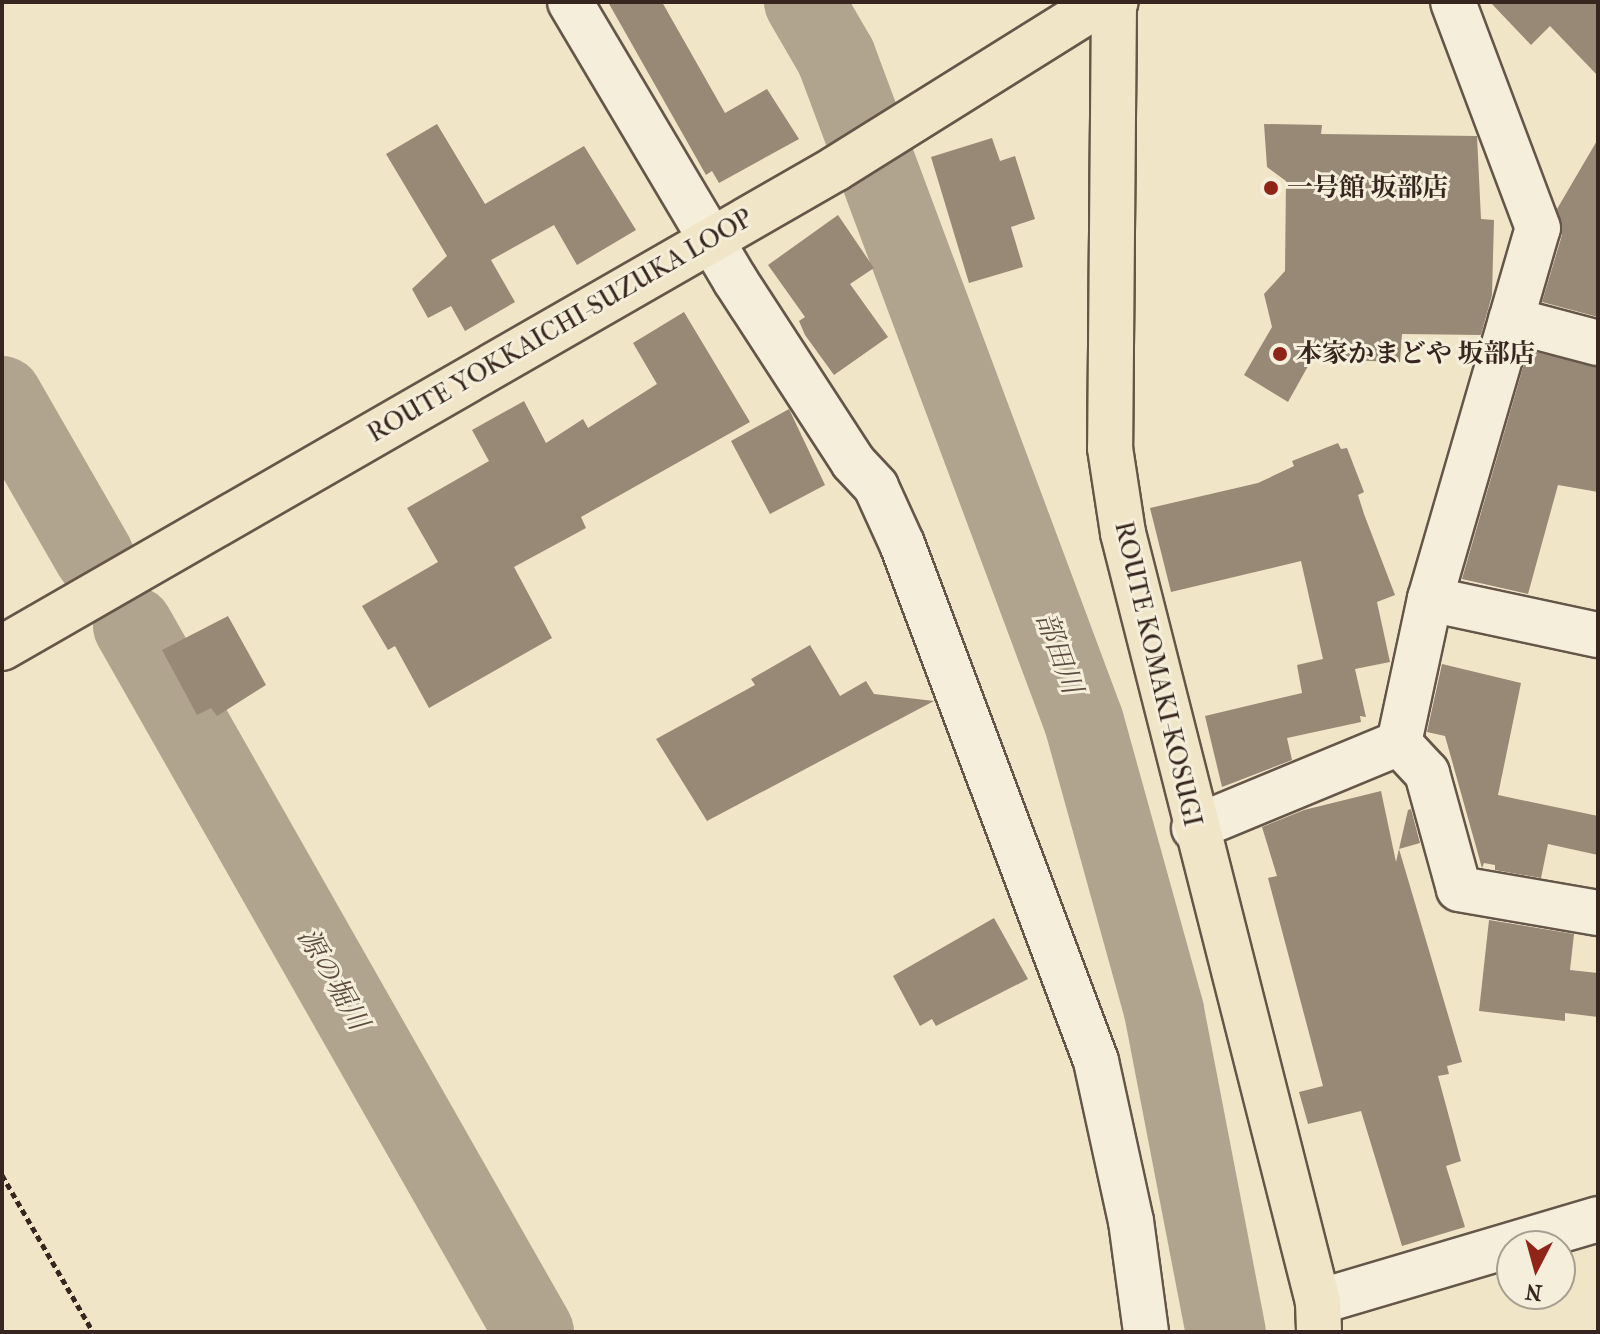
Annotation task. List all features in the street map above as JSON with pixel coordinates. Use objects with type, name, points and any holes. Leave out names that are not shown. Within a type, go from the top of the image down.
[{"type":"main road","name":"ROUTE YOKKAICHI-SUZUKA LOOP","points":[[2,648],[835,169],[1088,11],[1115,2]]},
{"type":"main road","name":"ROUTE KOMAKI-KOSUGI","points":[[1115,2],[1110,448],[1123,533],[1318,1317]]},
{"type":"street","points":[[570,2],[710,239],[853,462],[876,487],[902,544],[1096,1061],[1131,1221],[1146,1332]]},
{"type":"street","points":[[1399,743],[1430,599],[1538,228],[1453,2]]},
{"type":"street","points":[[1511,320],[1598,343]]},
{"type":"street","points":[[1430,599],[1598,635]]},
{"type":"street","points":[[1194,828],[1399,743]]},
{"type":"street","points":[[1399,743],[1427,773],[1459,889],[1598,913]]},
{"type":"street","points":[[1318,1317],[1598,1219]]},
{"type":"path","points":[[2,1175],[93,1332]]},
{"type":"building","points":[[608,2],[662,2],[725,113],[767,89],[799,139],[719,183],[712,171],[706,175]]},
{"type":"building","points":[[1490,2],[1598,2],[1598,76],[1550,26],[1531,45]]},
{"type":"building","points":[[437,124],[485,204],[584,146],[636,230],[577,265],[554,225],[491,260],[515,302],[465,331],[451,306],[428,318],[412,289],[447,256],[386,154]]},
{"type":"building","points":[[1264,124],[1322,125],[1321,134],[1477,136],[1481,219],[1494,220],[1492,295],[1481,335],[1402,334],[1400,362],[1312,359],[1288,402],[1244,375],[1272,327],[1264,294],[1285,271],[1286,181],[1267,167]]},
{"type":"building","points":[[992,138],[1000,161],[1015,156],[1035,219],[1011,227],[1023,267],[969,283],[931,157]]},
{"type":"building","points":[[1598,139],[1598,317],[1542,302],[1562,235],[1557,209]]},
{"type":"building","points":[[838,215],[874,268],[850,284],[888,337],[834,375],[805,335],[799,321],[805,317],[768,265]]},
{"type":"building","points":[[684,312],[750,422],[581,517],[586,528],[514,567],[552,638],[429,708],[395,646],[388,650],[362,606],[438,562],[407,508],[489,461],[472,430],[524,401],[546,443],[583,419],[588,428],[657,384],[633,343]]},
{"type":"building","points":[[1528,350],[1598,367],[1598,492],[1558,485],[1528,594],[1462,579]]},
{"type":"building","points":[[789,409],[825,485],[770,514],[731,441]]},
{"type":"building","points":[[1338,443],[1341,449],[1347,448],[1364,492],[1358,495],[1395,595],[1377,602],[1390,662],[1355,669],[1366,717],[1360,716],[1361,722],[1287,738],[1292,760],[1222,787],[1205,716],[1302,693],[1297,665],[1323,659],[1301,561],[1171,592],[1150,508],[1258,483],[1294,466],[1292,461]]},
{"type":"building","points":[[228,616],[266,685],[217,716],[211,708],[197,715],[162,650]]},
{"type":"building","points":[[810,645],[840,696],[866,681],[874,694],[934,701],[707,821],[656,739],[755,685],[751,679]]},
{"type":"building","points":[[1442,664],[1521,683],[1498,795],[1598,816],[1598,855],[1548,844],[1541,878],[1495,870],[1495,865],[1484,863],[1482,868],[1445,736],[1427,732]]},
{"type":"building","points":[[1381,791],[1396,862],[1399,849],[1462,1062],[1447,1066],[1449,1074],[1438,1076],[1461,1161],[1446,1166],[1465,1227],[1402,1246],[1361,1111],[1308,1124],[1299,1092],[1323,1086],[1268,878],[1277,876],[1262,827],[1304,810]]},
{"type":"building","points":[[1411,809],[1420,843],[1399,849],[1408,810]]},
{"type":"building","points":[[994,918],[1028,979],[936,1026],[932,1019],[920,1026],[893,976]]},
{"type":"building","points":[[1489,920],[1574,934],[1570,970],[1598,973],[1598,1017],[1565,1013],[1565,1021],[1479,1011]]},
{"type":"waterway","name":"部田川","points":[[804,2],[836,57],[1084,722],[1164,1011],[1226,1332]]},
{"type":"waterway","name":"源の堀川","points":[[2,396],[94,556]]},
{"type":"waterway","name":"源の堀川","points":[[133,626],[534,1332]]},
{"type":"place","name":"一号館 坂部店","points":[[1271,188]]},
{"type":"place","name":"本家かまどや 坂部店","points":[[1280,354]]}]
